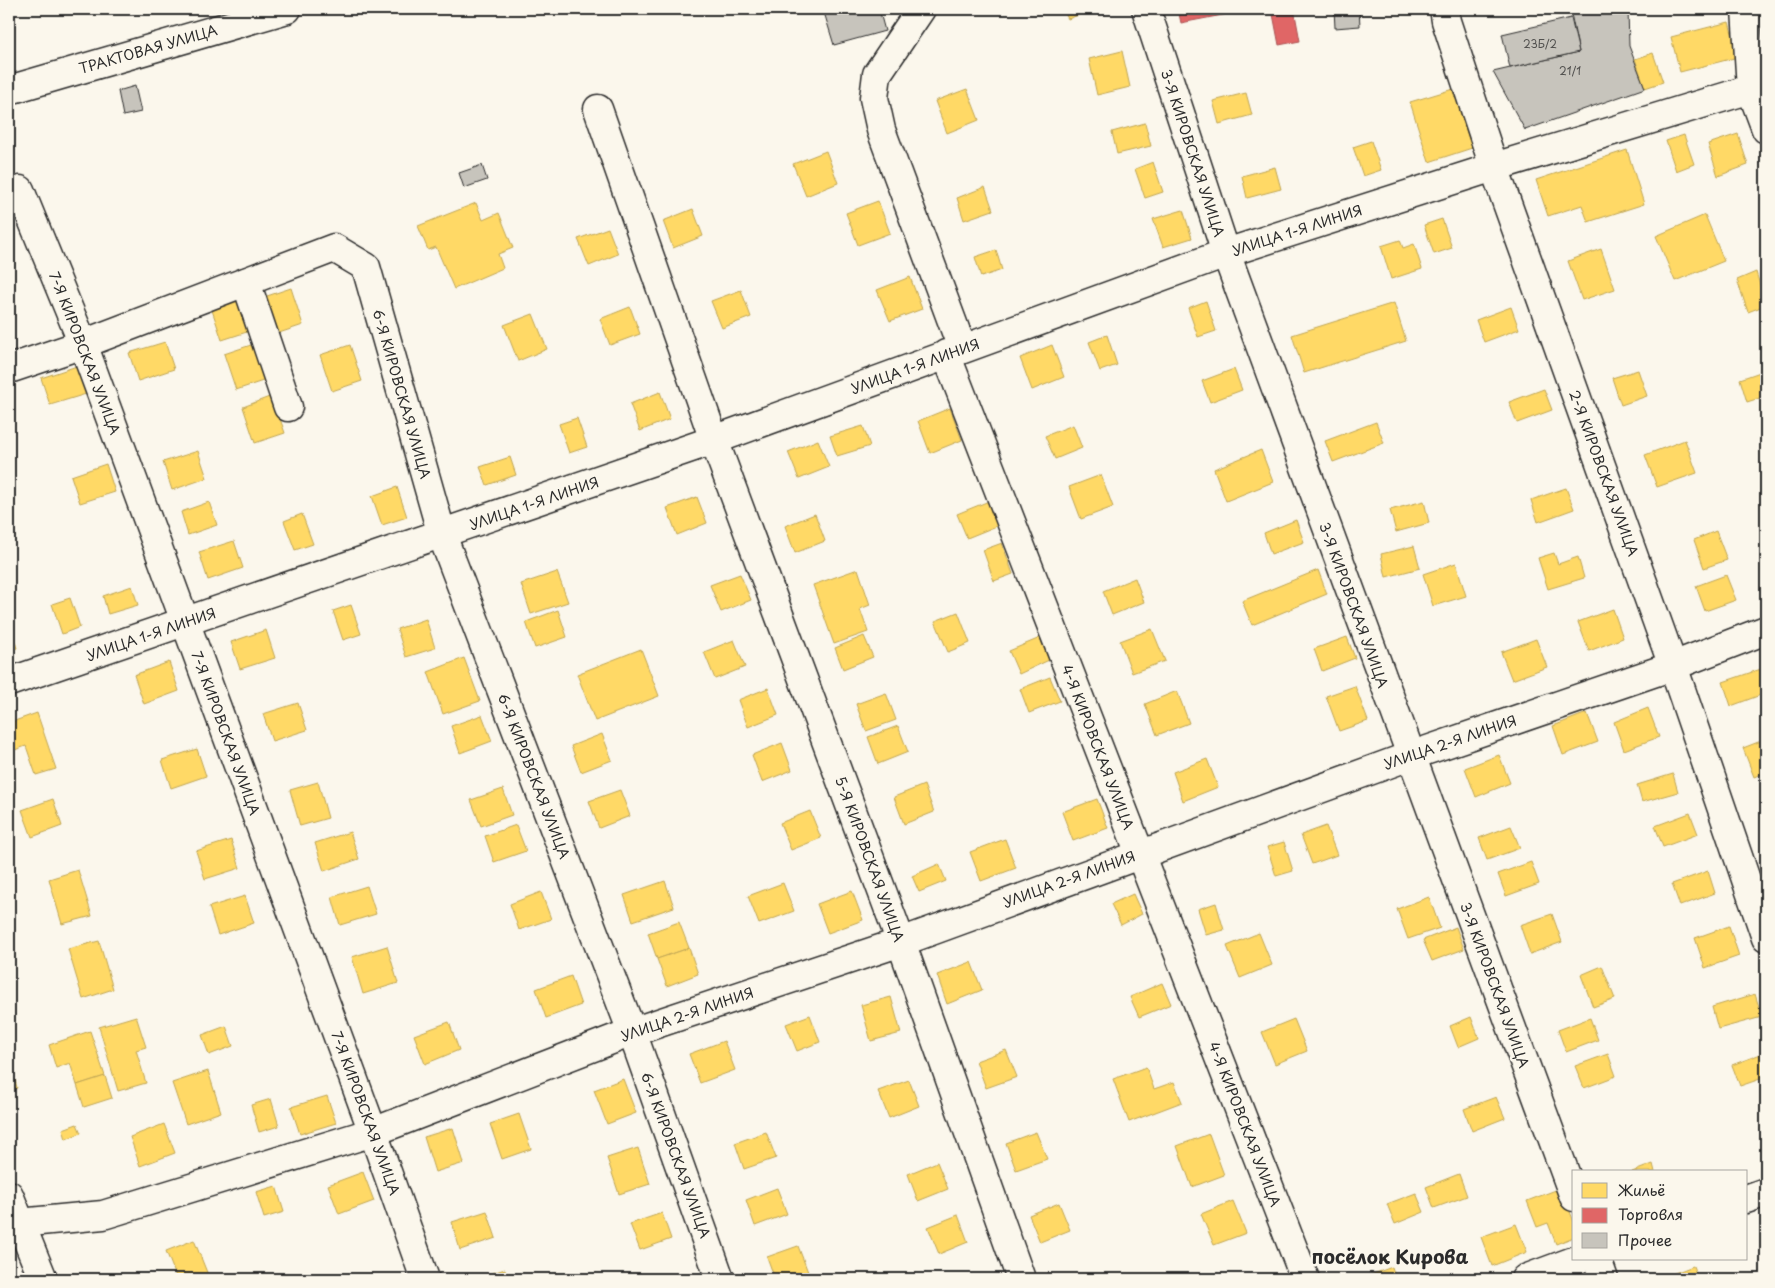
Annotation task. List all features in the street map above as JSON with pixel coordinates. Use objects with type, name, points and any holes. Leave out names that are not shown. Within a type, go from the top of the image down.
[{"type":"street","name":"ТРАКТОВАЯ УЛИЦА","points":[[9,90],[286,9]]},
{"type":"street","name":"4-Я КИРОВСКАЯ УЛИЦА","points":[[921,9],[877,74],[874,98],[881,130],[954,351],[1140,853],[1305,1279]]},
{"type":"street","name":"3-Я КИРОВСКАЯ УЛИЦА","points":[[1146,9],[1226,253],[1572,1192]]},
{"type":"street","name":"2-Я КИРОВСКАЯ УЛИЦА","points":[[1444,9],[1446,21],[1494,167],[1674,666],[1766,938]]},
{"type":"street","points":[[1746,9],[1751,89],[1766,129]]},
{"type":"street","name":"УЛИЦА 1-Я ЛИНИЯ","points":[[9,682],[442,535],[714,440],[1226,253],[1494,167],[1751,89]]},
{"type":"street","name":"5-Я КИРОВСКАЯ УЛИЦА","points":[[598,109],[714,440],[901,942],[1021,1279]]},
{"type":"street","name":"7-Я КИРОВСКАЯ УЛИЦА","points":[[20,190],[83,344],[373,1132],[425,1279]]},
{"type":"street","name":"6-Я КИРОВСКАЯ УЛИЦА","points":[[246,282],[334,248],[366,268],[442,535],[632,1032],[720,1279]]},
{"type":"street","points":[[9,369],[83,344],[246,282],[288,407]]},
{"type":"street","name":"УЛИЦА 2-Я ЛИНИЯ","points":[[20,1223],[103,1215],[373,1132],[632,1032],[901,942],[1140,853],[1410,756],[1674,666],[1766,630]]},
{"type":"street","points":[[1748,1198],[1766,1192]]},
{"type":"street","points":[[9,1195],[43,1279]]},
{"type":"street","points":[[1525,1279],[1576,1260]]},
{"type":"street","points":[[1597,1260],[1604,1279]]},
{"type":"building: Жильё","points":[[1063,9],[1094,9],[1068,19]]},
{"type":"building: Жильё","points":[[1729,22],[1738,57],[1680,72],[1671,37]]},
{"type":"building: Жильё","points":[[1122,51],[1130,87],[1097,95],[1089,59]]},
{"type":"building: Жильё","points":[[1653,53],[1663,82],[1645,88],[1635,59]]},
{"type":"building: Жильё","points":[[967,89],[979,120],[947,133],[935,101]]},
{"type":"building: Жильё","points":[[1453,89],[1472,148],[1429,162],[1410,102]]},
{"type":"building: Жильё","points":[[1246,93],[1252,115],[1219,124],[1213,101]]},
{"type":"building: Жильё","points":[[1145,123],[1151,146],[1117,154],[1112,132]]},
{"type":"building: Жильё","points":[[1738,134],[1748,165],[1718,176],[1708,144]]},
{"type":"building: Жильё","points":[[1684,135],[1694,164],[1676,171],[1666,141]]},
{"type":"building: Жильё","points":[[1371,141],[1381,170],[1363,176],[1353,147]]},
{"type":"building: Жильё","points":[[1627,150],[1644,204],[1588,222],[1582,205],[1548,216],[1536,180]]},
{"type":"building: Жильё","points":[[826,151],[838,183],[806,196],[793,164]]},
{"type":"building: Жильё","points":[[1153,162],[1163,192],[1145,198],[1135,169]]},
{"type":"building: Жильё","points":[[1275,167],[1281,189],[1247,198],[1242,176]]},
{"type":"building: Жильё","points":[[985,187],[993,210],[964,220],[957,198]]},
{"type":"building: Жильё","points":[[878,201],[890,233],[858,245],[846,213]]},
{"type":"building: Жильё","points":[[476,203],[483,220],[499,213],[513,248],[498,254],[503,268],[454,289],[436,247],[428,250],[418,226]]},
{"type":"building: Жильё","points":[[693,209],[703,236],[673,248],[663,221]]},
{"type":"building: Жильё","points":[[1183,210],[1192,238],[1163,247],[1153,219]]},
{"type":"building: Жильё","points":[[1705,215],[1724,261],[1675,281],[1656,236]]},
{"type":"building: Жильё","points":[[1442,219],[1452,248],[1434,254],[1424,225]]},
{"type":"building: Жильё","points":[[608,228],[618,254],[589,266],[578,239]]},
{"type":"building: Жильё","points":[[1400,240],[1403,248],[1414,244],[1422,269],[1391,279],[1381,246]]},
{"type":"building: Жильё","points":[[1601,249],[1615,289],[1582,300],[1568,261]]},
{"type":"building: Жильё","points":[[996,250],[1002,270],[981,277],[975,257]]},
{"type":"building: Жильё","points":[[1756,272],[1766,305],[1748,312],[1737,280]]},
{"type":"building: Жильё","points":[[910,277],[922,309],[890,321],[877,290]]},
{"type":"building: Жильё","points":[[291,288],[303,325],[273,335],[261,298]]},
{"type":"building: Жильё","points":[[741,290],[751,317],[722,328],[711,301]]},
{"type":"building: Жильё","points":[[240,294],[253,330],[222,340],[210,304]]},
{"type":"building: Жильё","points":[[1206,301],[1216,331],[1198,337],[1188,308]]},
{"type":"building: Жильё","points":[[1394,303],[1406,341],[1304,373],[1292,335]]},
{"type":"building: Жильё","points":[[630,307],[640,334],[610,345],[600,319]]},
{"type":"building: Жильё","points":[[1511,307],[1519,329],[1484,342],[1476,320]]},
{"type":"building: Жильё","points":[[533,314],[547,349],[518,361],[504,325]]},
{"type":"building: Жильё","points":[[1107,335],[1117,365],[1100,371],[1089,342]]},
{"type":"building: Жильё","points":[[165,342],[174,369],[138,381],[129,353]]},
{"type":"building: Жильё","points":[[254,344],[266,380],[236,390],[224,354]]},
{"type":"building: Жильё","points":[[350,345],[362,381],[332,391],[320,355]]},
{"type":"building: Жильё","points":[[1052,345],[1064,377],[1032,390],[1020,358]]},
{"type":"building: Жильё","points":[[77,366],[86,394],[50,405],[41,378]]},
{"type":"building: Жильё","points":[[1234,369],[1242,390],[1210,402],[1202,381]]},
{"type":"building: Жильё","points":[[1638,370],[1647,396],[1621,405],[1612,378]]},
{"type":"building: Жильё","points":[[1766,370],[1766,396],[1747,402],[1740,379]]},
{"type":"building: Жильё","points":[[1544,389],[1552,410],[1517,423],[1509,402]]},
{"type":"building: Жильё","points":[[660,392],[670,419],[640,431],[630,404]]},
{"type":"building: Жильё","points":[[272,396],[285,433],[255,443],[243,407]]},
{"type":"building: Жильё","points":[[950,408],[962,440],[930,453],[918,421]]},
{"type":"building: Жильё","points":[[577,418],[587,447],[569,453],[559,424]]},
{"type":"building: Жильё","points":[[1376,422],[1384,443],[1333,462],[1325,441]]},
{"type":"building: Жильё","points":[[1073,425],[1082,448],[1055,459],[1045,436]]},
{"type":"building: Жильё","points":[[863,426],[870,446],[837,456],[830,436]]},
{"type":"building: Жильё","points":[[818,440],[829,467],[799,479],[788,452]]},
{"type":"building: Жильё","points":[[1685,440],[1697,473],[1657,487],[1645,455]]},
{"type":"building: Жильё","points":[[1261,450],[1273,482],[1226,501],[1214,469]]},
{"type":"building: Жильё","points":[[198,451],[207,478],[172,490],[163,462]]},
{"type":"building: Жильё","points":[[510,457],[516,475],[487,485],[480,467]]},
{"type":"building: Жильё","points":[[106,464],[115,492],[80,503],[71,476]]},
{"type":"building: Жильё","points":[[1101,475],[1113,507],[1081,519],[1069,487]]},
{"type":"building: Жильё","points":[[397,487],[407,517],[382,525],[372,496]]},
{"type":"building: Жильё","points":[[1566,488],[1574,509],[1538,522],[1531,500]]},
{"type":"building: Жильё","points":[[697,497],[707,523],[677,535],[667,508]]},
{"type":"building: Жильё","points":[[989,501],[999,525],[967,538],[957,514]]},
{"type":"building: Жильё","points":[[1424,501],[1429,523],[1396,532],[1390,510]]},
{"type":"building: Жильё","points":[[209,502],[217,525],[188,535],[181,512]]},
{"type":"building: Жильё","points":[[302,514],[313,544],[295,550],[284,521]]},
{"type":"building: Жильё","points":[[815,514],[825,541],[795,553],[785,526]]},
{"type":"building: Жильё","points":[[1296,520],[1304,542],[1271,554],[1264,533]]},
{"type":"building: Жильё","points":[[1716,531],[1727,560],[1704,568],[1694,540]]},
{"type":"building: Жильё","points":[[234,541],[243,568],[208,580],[199,552]]},
{"type":"building: Жильё","points":[[1002,543],[1013,574],[994,581],[983,550]]},
{"type":"building: Жильё","points":[[1414,546],[1420,568],[1386,577],[1381,554]]},
{"type":"building: Жильё","points":[[1554,553],[1558,564],[1578,557],[1584,578],[1548,589],[1538,558]]},
{"type":"building: Жильё","points":[[1456,563],[1466,596],[1433,606],[1423,574]]},
{"type":"building: Жильё","points":[[858,569],[870,605],[860,609],[868,632],[834,644],[813,585]]},
{"type":"building: Жильё","points":[[1318,570],[1327,594],[1252,625],[1242,601]]},
{"type":"building: Жильё","points":[[557,572],[568,602],[531,614],[521,584]]},
{"type":"building: Жильё","points":[[740,574],[751,600],[721,612],[710,585]]},
{"type":"building: Жильё","points":[[1726,575],[1736,600],[1705,611],[1696,586]]},
{"type":"building: Жильё","points":[[1135,578],[1144,602],[1112,615],[1103,591]]},
{"type":"building: Жильё","points":[[132,586],[138,605],[108,614],[103,596]]},
{"type":"building: Жильё","points":[[70,598],[80,627],[62,634],[52,604]]},
{"type":"building: Жильё","points":[[351,605],[361,634],[343,640],[333,611]]},
{"type":"building: Жильё","points":[[1613,609],[1623,638],[1589,651],[1578,622]]},
{"type":"building: Жильё","points":[[558,610],[567,637],[535,648],[526,622]]},
{"type":"building: Жильё","points":[[958,612],[970,643],[948,652],[935,621]]},
{"type":"building: Жильё","points":[[426,619],[435,648],[406,657],[397,629]]},
{"type":"building: Жильё","points":[[9,624],[17,648],[9,651]]},
{"type":"building: Жильё","points":[[1152,629],[1165,661],[1132,673],[1120,641]]},
{"type":"building: Жильё","points":[[266,630],[275,658],[240,669],[231,642]]},
{"type":"building: Жильё","points":[[864,636],[873,657],[843,669],[835,648]]},
{"type":"building: Жильё","points":[[1347,637],[1355,658],[1322,671],[1314,649]]},
{"type":"building: Жильё","points":[[1040,638],[1049,660],[1019,674],[1009,651]]},
{"type":"building: Жильё","points":[[1536,639],[1547,667],[1512,680],[1501,652]]},
{"type":"building: Жильё","points":[[734,640],[745,667],[715,679],[704,652]]},
{"type":"building: Жильё","points":[[641,649],[659,696],[595,721],[577,674]]},
{"type":"building: Жильё","points":[[464,658],[480,701],[443,714],[428,672]]},
{"type":"building: Жильё","points":[[169,662],[179,691],[144,704],[134,675]]},
{"type":"building: Жильё","points":[[1761,669],[1766,684],[1766,693],[1731,706],[1723,682]]},
{"type":"building: Жильё","points":[[1050,677],[1060,701],[1029,713],[1020,689]]},
{"type":"building: Жильё","points":[[1355,686],[1368,721],[1339,731],[1326,696]]},
{"type":"building: Жильё","points":[[768,688],[778,715],[748,727],[738,700]]},
{"type":"building: Жильё","points":[[1177,691],[1189,723],[1157,735],[1145,704]]},
{"type":"building: Жильё","points":[[886,693],[896,720],[866,731],[856,704]]},
{"type":"building: Жильё","points":[[298,703],[307,730],[272,741],[263,714]]},
{"type":"building: Жильё","points":[[1648,708],[1659,737],[1624,750],[1614,722]]},
{"type":"building: Жильё","points":[[37,713],[56,769],[36,775],[26,746],[9,752],[9,723]]},
{"type":"building: Жильё","points":[[1587,713],[1598,742],[1563,755],[1553,726]]},
{"type":"building: Жильё","points":[[482,715],[492,741],[460,753],[451,726]]},
{"type":"building: Жильё","points":[[898,726],[908,752],[878,764],[868,737]]},
{"type":"building: Жильё","points":[[602,734],[612,760],[581,772],[571,746]]},
{"type":"building: Жильё","points":[[1766,739],[1766,772],[1754,777],[1743,748]]},
{"type":"building: Жильё","points":[[782,743],[792,770],[762,782],[752,755]]},
{"type":"building: Жильё","points":[[197,749],[206,776],[171,788],[162,760]]},
{"type":"building: Жильё","points":[[1499,755],[1510,783],[1476,797],[1465,768]]},
{"type":"building: Жильё","points":[[1207,759],[1218,787],[1183,801],[1173,772]]},
{"type":"building: Жильё","points":[[1673,774],[1678,792],[1642,802],[1637,785]]},
{"type":"building: Жильё","points":[[318,782],[328,818],[300,826],[290,790]]},
{"type":"building: Жильё","points":[[924,785],[934,812],[904,824],[894,797]]},
{"type":"building: Жильё","points":[[503,789],[512,815],[481,826],[471,800]]},
{"type":"building: Жильё","points":[[620,790],[630,816],[599,828],[589,801]]},
{"type":"building: Жильё","points":[[53,799],[62,826],[32,837],[22,810]]},
{"type":"building: Жильё","points":[[1097,799],[1108,828],[1073,841],[1062,812]]},
{"type":"building: Жильё","points":[[810,811],[821,838],[791,850],[780,823]]},
{"type":"building: Жильё","points":[[1690,813],[1698,834],[1663,847],[1655,826]]},
{"type":"building: Жильё","points":[[516,825],[526,851],[494,862],[485,836]]},
{"type":"building: Жильё","points":[[1326,826],[1337,855],[1312,864],[1301,835]]},
{"type":"building: Жильё","points":[[1511,826],[1520,848],[1487,860],[1479,838]]},
{"type":"building: Жильё","points":[[350,832],[359,859],[324,871],[315,843]]},
{"type":"building: Жильё","points":[[1005,839],[1016,868],[981,881],[970,852]]},
{"type":"building: Жильё","points":[[231,840],[240,868],[205,879],[196,851]]},
{"type":"building: Жильё","points":[[1284,842],[1293,871],[1276,876],[1267,847]]},
{"type":"building: Жильё","points":[[1531,862],[1539,884],[1506,896],[1498,874]]},
{"type":"building: Жильё","points":[[939,864],[946,881],[919,892],[912,876]]},
{"type":"building: Жильё","points":[[78,870],[92,916],[62,924],[49,879]]},
{"type":"building: Жильё","points":[[1708,871],[1715,893],[1680,906],[1672,884]]},
{"type":"building: Жильё","points":[[665,881],[674,907],[633,921],[624,895]]},
{"type":"building: Жильё","points":[[783,883],[794,911],[759,924],[748,896]]},
{"type":"building: Жильё","points":[[367,886],[376,914],[340,925],[332,897]]},
{"type":"building: Жильё","points":[[852,891],[863,920],[828,933],[817,904]]},
{"type":"building: Жильё","points":[[541,892],[551,919],[519,930],[510,904]]},
{"type":"building: Жильё","points":[[1133,894],[1142,914],[1121,925],[1111,904]]},
{"type":"building: Жильё","points":[[245,896],[254,923],[218,935],[209,907]]},
{"type":"building: Жильё","points":[[1429,897],[1440,928],[1408,939],[1397,909]]},
{"type":"building: Жильё","points":[[1216,903],[1224,930],[1206,935],[1198,909]]},
{"type":"building: Жильё","points":[[1552,914],[1562,942],[1530,954],[1520,925]]},
{"type":"building: Жильё","points":[[679,922],[689,948],[657,959],[648,933]]},
{"type":"building: Жильё","points":[[1729,926],[1739,956],[1705,968],[1695,938]]},
{"type":"building: Жильё","points":[[1456,927],[1464,949],[1432,961],[1423,940]]},
{"type":"building: Жильё","points":[[1259,933],[1272,965],[1240,978],[1227,946]]},
{"type":"building: Жильё","points":[[99,941],[113,989],[83,999],[68,949]]},
{"type":"building: Жильё","points":[[387,946],[398,983],[363,994],[352,957]]},
{"type":"building: Жильё","points":[[689,948],[698,974],[667,986],[657,959]]},
{"type":"building: Жильё","points":[[971,962],[982,990],[947,1004],[937,975]]},
{"type":"building: Жильё","points":[[1602,966],[1615,999],[1593,1007],[1581,975]]},
{"type":"building: Жильё","points":[[571,976],[581,1005],[546,1018],[536,989]]},
{"type":"building: Жильё","points":[[1162,983],[1171,1004],[1139,1017],[1130,997]]},
{"type":"building: Жильё","points":[[1755,994],[1762,1017],[1718,1029],[1712,1007]]},
{"type":"building: Жильё","points":[[891,997],[901,1033],[871,1041],[861,1005]]},
{"type":"building: Жильё","points":[[810,1015],[820,1042],[797,1051],[786,1024]]},
{"type":"building: Жильё","points":[[136,1016],[146,1047],[136,1050],[146,1083],[118,1091],[99,1027]]},
{"type":"building: Жильё","points":[[1471,1017],[1479,1038],[1458,1047],[1450,1026]]},
{"type":"building: Жильё","points":[[1590,1018],[1598,1040],[1566,1052],[1558,1030]]},
{"type":"building: Жильё","points":[[1294,1019],[1307,1051],[1275,1064],[1262,1032]]},
{"type":"building: Жильё","points":[[449,1022],[459,1050],[425,1064],[414,1035]]},
{"type":"building: Жильё","points":[[226,1026],[233,1046],[209,1055],[202,1035]]},
{"type":"building: Жильё","points":[[90,1031],[105,1076],[77,1085],[70,1063],[56,1068],[49,1045]]},
{"type":"building: Жильё","points":[[724,1041],[735,1070],[700,1083],[689,1054]]},
{"type":"building: Жильё","points":[[1006,1050],[1017,1077],[986,1088],[976,1061]]},
{"type":"building: Жильё","points":[[1766,1052],[1766,1077],[1740,1086],[1732,1065]]},
{"type":"building: Жильё","points":[[1608,1054],[1616,1076],[1584,1088],[1575,1066]]},
{"type":"building: Жильё","points":[[1146,1067],[1154,1089],[1174,1082],[1182,1102],[1129,1122],[1113,1079]]},
{"type":"building: Жильё","points":[[208,1071],[221,1112],[186,1124],[172,1083]]},
{"type":"building: Жильё","points":[[105,1076],[112,1098],[84,1107],[77,1085]]},
{"type":"building: Жильё","points":[[14,1077],[17,1088],[9,1091],[9,1078]]},
{"type":"building: Жильё","points":[[623,1079],[636,1113],[607,1124],[594,1090]]},
{"type":"building: Жильё","points":[[909,1080],[919,1106],[889,1118],[878,1091]]},
{"type":"building: Жильё","points":[[327,1096],[336,1123],[300,1134],[291,1107]]},
{"type":"building: Жильё","points":[[1496,1097],[1505,1118],[1472,1131],[1464,1109]]},
{"type":"building: Жильё","points":[[271,1099],[279,1126],[259,1132],[251,1105]]},
{"type":"building: Жильё","points":[[519,1114],[531,1149],[502,1159],[490,1124]]},
{"type":"building: Жильё","points":[[77,1124],[81,1133],[66,1139],[63,1129]]},
{"type":"building: Жильё","points":[[164,1124],[175,1153],[140,1166],[130,1137]]},
{"type":"building: Жильё","points":[[453,1128],[464,1163],[435,1172],[424,1137]]},
{"type":"building: Жильё","points":[[766,1132],[776,1158],[744,1169],[735,1143]]},
{"type":"building: Жильё","points":[[1036,1132],[1047,1159],[1016,1170],[1006,1143]]},
{"type":"building: Жильё","points":[[1209,1134],[1224,1175],[1192,1187],[1177,1146]]},
{"type":"building: Жильё","points":[[638,1148],[650,1184],[619,1194],[607,1158]]},
{"type":"building: Жильё","points":[[937,1162],[948,1189],[918,1201],[908,1174]]},
{"type":"building: Жильё","points":[[1653,1164],[1654,1170],[1637,1170]]},
{"type":"building: Жильё","points":[[363,1172],[374,1201],[339,1214],[328,1185]]},
{"type":"building: Жильё","points":[[1459,1174],[1467,1196],[1434,1208],[1426,1187]]},
{"type":"building: Жильё","points":[[276,1186],[284,1212],[264,1218],[256,1192]]},
{"type":"building: Жильё","points":[[777,1188],[787,1214],[755,1226],[746,1200]]},
{"type":"building: Жильё","points":[[1561,1188],[1572,1217],[1572,1238],[1556,1244],[1548,1223],[1537,1227],[1527,1201]]},
{"type":"building: Жильё","points":[[1416,1193],[1424,1212],[1395,1224],[1387,1204]]},
{"type":"building: Жильё","points":[[1233,1201],[1246,1233],[1214,1245],[1201,1214]]},
{"type":"building: Жильё","points":[[1059,1203],[1070,1230],[1040,1242],[1029,1215]]},
{"type":"building: Жильё","points":[[487,1211],[496,1238],[460,1250],[452,1222]]},
{"type":"building: Жильё","points":[[662,1213],[671,1239],[640,1250],[630,1224]]},
{"type":"building: Жильё","points":[[958,1215],[968,1242],[939,1254],[928,1227]]},
{"type":"building: Жильё","points":[[1516,1224],[1527,1252],[1492,1266],[1481,1237]]},
{"type":"building: Жильё","points":[[194,1240],[208,1275],[197,1279],[177,1279],[166,1251]]},
{"type":"building: Жильё","points":[[798,1246],[808,1272],[787,1279],[775,1279],[767,1257]]},
{"type":"building: Жильё","points":[[1693,1266],[1698,1279],[1659,1279]]},
{"type":"building: Жильё","points":[[1392,1267],[1396,1279],[1360,1279]]},
{"type":"building: Жильё","points":[[505,1269],[508,1279],[474,1279]]},
{"type":"building: Торговля","points":[[1178,9],[1254,9],[1181,23]]},
{"type":"building: Торговля","points":[[1272,9],[1294,9],[1300,41],[1279,45]]},
{"type":"building: Прочее","points":[[823,9],[879,9],[885,31],[834,45]]},
{"type":"building: Прочее","points":[[1334,9],[1359,9],[1360,26],[1335,28]]},
{"type":"building: Прочее","points":[[1570,9],[1628,9],[1629,46],[1645,88],[1525,130],[1493,72],[1579,52]]},
{"type":"building: Прочее","points":[[1571,18],[1579,52],[1510,68],[1502,34]]},
{"type":"building: Прочее","points":[[135,86],[141,112],[123,116],[118,91]]},
{"type":"building: Прочее","points":[[482,165],[487,180],[464,188],[459,173]]},
{"type":"district","name":"посёлок Кирова","points":[[1390,1256]]}]
